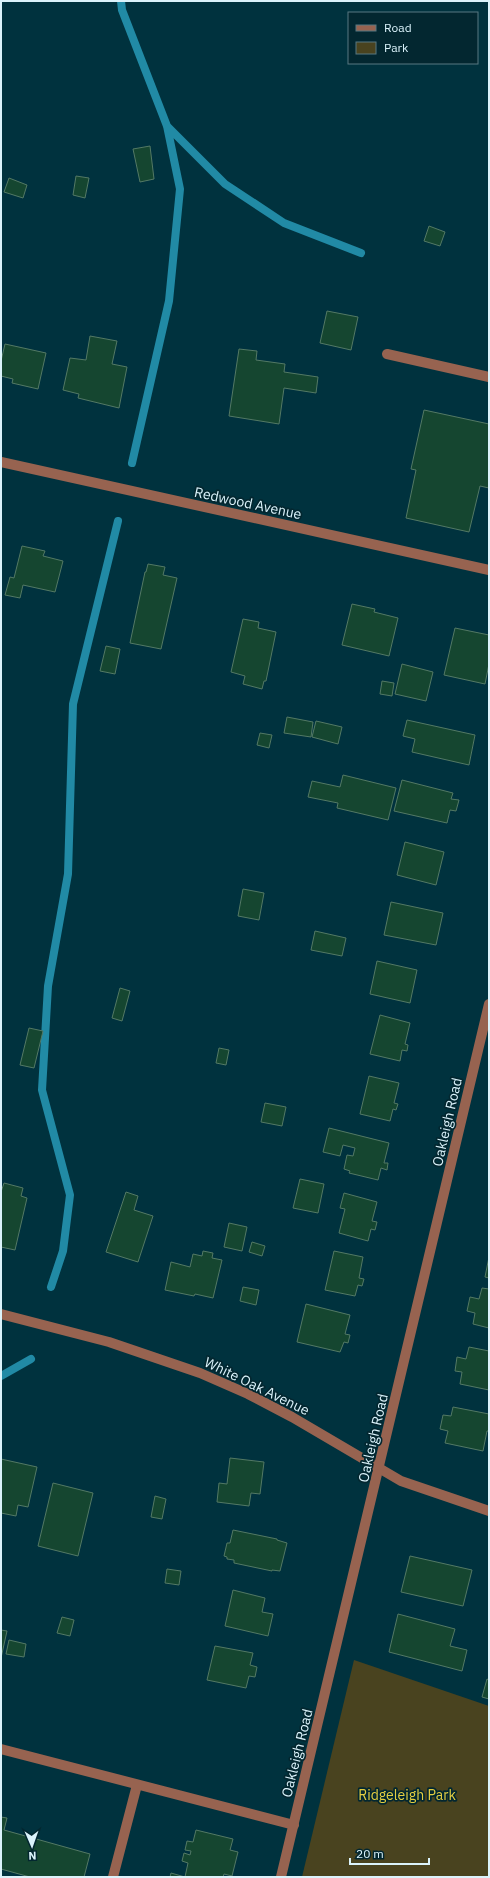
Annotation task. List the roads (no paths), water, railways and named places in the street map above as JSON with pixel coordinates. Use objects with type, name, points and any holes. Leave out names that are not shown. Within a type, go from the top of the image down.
[{"type":"street","points":[[387,354],[489,377]]},
{"type":"street","name":"Redwood Avenue","points":[[1,462],[489,570]]},
{"type":"street","name":"Oakleigh Road","points":[[281,1877],[380,1468],[489,1004]]},
{"type":"street","name":"White Oak Avenue","points":[[1,1314],[109,1342],[200,1373],[248,1394],[292,1417],[401,1481],[489,1511]]},
{"type":"street","points":[[1,1749],[294,1825]]},
{"type":"street","points":[[113,1877],[137,1785]]},
{"type":"waterway","points":[[121,1],[122,10],[167,126],[180,189],[169,301],[132,463]]},
{"type":"waterway","points":[[167,126],[225,184],[284,223],[361,253]]},
{"type":"waterway","points":[[51,1287],[63,1251],[70,1195],[42,1090],[48,986],[68,874],[73,704],[118,521]]},
{"type":"waterway","points":[[1,1376],[31,1359]]},
{"type":"park label","name":"Ridgeleigh Park","points":[[407,1795]]}]
